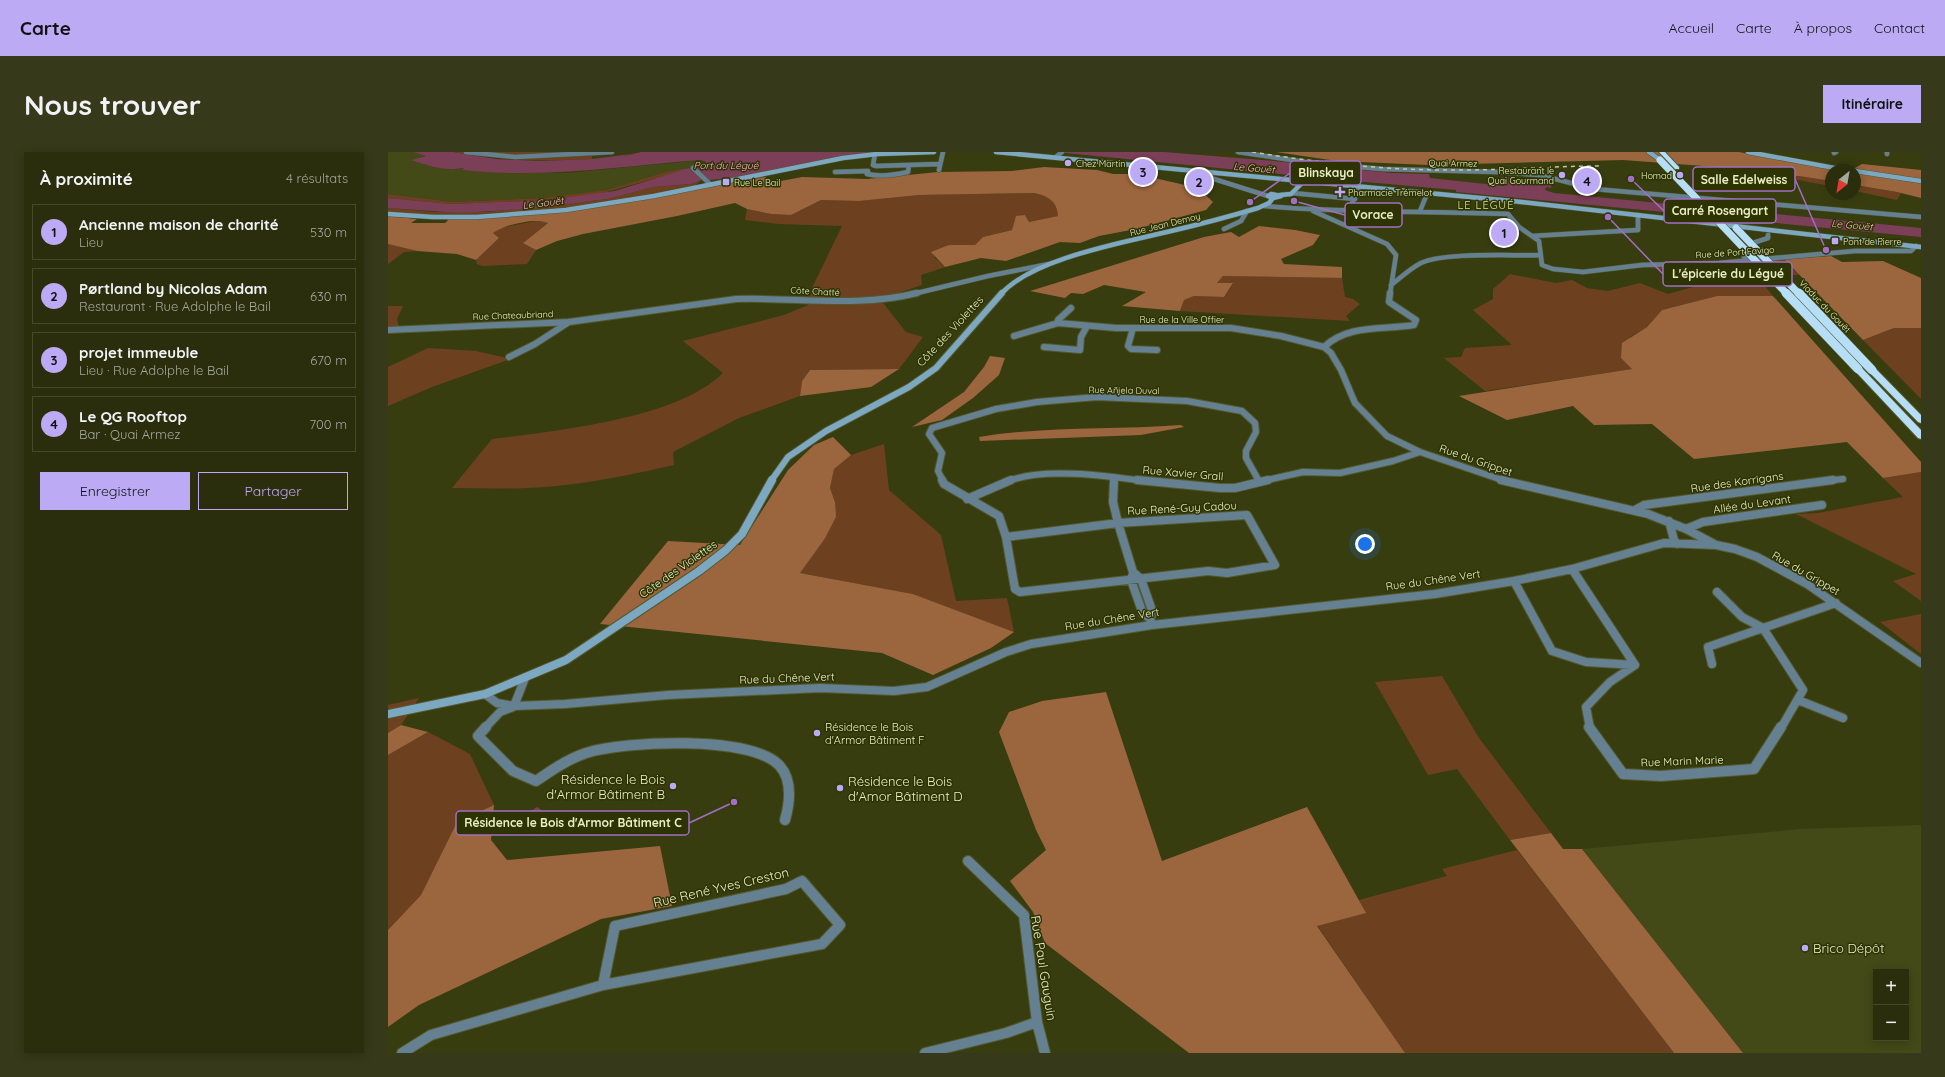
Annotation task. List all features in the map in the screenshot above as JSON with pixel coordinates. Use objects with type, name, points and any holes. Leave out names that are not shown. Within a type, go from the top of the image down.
[{"type":"highway","name":"Viaduc du Gouët","points":[[1652,152],[1661,156],[1921,420]]},
{"type":"highway","name":"Viaduc du Gouët","points":[[1661,156],[1921,436]]},
{"type":"street","points":[[466,152],[515,157],[612,152]]},
{"type":"street","points":[[388,214],[458,218],[522,215],[566,210],[711,185],[843,158],[874,154],[934,152]]},
{"type":"street","points":[[939,170],[943,152]]},
{"type":"street","points":[[996,152],[1056,157],[1211,175],[1491,199],[1638,215],[1768,232],[1889,242],[1918,246]]},
{"type":"street","name":"Quai Armez","points":[[1238,152],[1305,162],[1382,169],[1497,172],[1540,175],[1594,189],[1921,218]]},
{"type":"street","points":[[1649,152],[1661,156]]},
{"type":"street","points":[[1748,152],[1825,166]]},
{"type":"street","points":[[1056,157],[1061,153]]},
{"type":"street","points":[[874,154],[873,164],[876,166],[940,164]]},
{"type":"street","points":[[924,170],[925,164]]},
{"type":"street","points":[[835,172],[868,171],[867,174],[871,175],[893,175],[908,172],[909,165]]},
{"type":"street","points":[[693,168],[711,185]]},
{"type":"street","points":[[1861,173],[1921,182]]},
{"type":"street","points":[[1211,175],[1256,194],[1273,198]]},
{"type":"street","points":[[1292,193],[1303,182]]},
{"type":"street","points":[[1349,210],[1360,187]]},
{"type":"street","points":[[1268,196],[1273,194],[1280,195],[1292,193],[1355,199]]},
{"type":"street","points":[[1420,210],[1427,194]]},
{"type":"street","name":"Rue Jean Demoy","points":[[1058,263],[1094,251],[1264,206],[1273,198],[1279,198],[1281,196],[1280,195]]},
{"type":"street","points":[[1491,199],[1494,213]]},
{"type":"street","points":[[1264,206],[1313,210],[1420,210],[1508,214],[1519,227],[1539,242],[1541,249],[1539,255],[1453,257],[1434,260],[1422,263],[1391,285]]},
{"type":"street","points":[[1313,210],[1313,212],[1387,244],[1396,255],[1389,302],[1416,320],[1414,325],[1358,329],[1334,338],[1324,347]]},
{"type":"street","points":[[1224,229],[1240,221],[1247,211]]},
{"type":"street","points":[[1532,236],[1638,230],[1638,215]]},
{"type":"street","points":[[1655,261],[1747,257],[1750,244],[1768,238],[1768,232]]},
{"type":"street","points":[[1889,242],[1921,242]]},
{"type":"street","name":"Rue de Port Favigo","points":[[1539,255],[1542,265],[1553,269],[1583,272],[1642,265],[1719,263],[1848,251],[1911,251],[1918,246]]},
{"type":"street","name":"Côte Chatté","points":[[569,322],[736,300],[763,298],[854,302],[874,301],[1058,263]]},
{"type":"street","name":"Côte des Violettes","points":[[388,714],[485,694],[566,660],[700,571],[726,550],[742,534],[777,471],[788,457],[826,431],[909,386],[928,374],[936,368],[1009,285],[1019,279],[1058,263]]},
{"type":"street","points":[[1014,336],[1023,331],[1038,330],[1058,323],[1058,320],[1071,308]]},
{"type":"street","name":"Rue Chateaubriand","points":[[388,330],[569,322]]},
{"type":"street","name":"Rue Chateaubriand","points":[[509,357],[535,344],[569,322]]},
{"type":"street","name":"Rue de la Ville Offier","points":[[1058,323],[1133,328],[1231,328],[1281,336],[1324,347]]},
{"type":"street","points":[[1044,347],[1080,350],[1081,337],[1087,326]]},
{"type":"street","points":[[1133,328],[1128,346],[1131,349],[1157,350]]},
{"type":"street","name":"Rue du Grippet","points":[[1324,347],[1331,353],[1341,370],[1355,403],[1387,436],[1420,452],[1513,484],[1634,510],[1669,521],[1716,545],[1734,549],[1757,557],[1836,603],[1921,663]]},
{"type":"street","name":"Rue Añjela Duval","points":[[967,499],[944,484],[938,471],[942,454],[929,434],[932,428],[996,409],[1031,403],[1096,397],[1187,401],[1242,411],[1255,423],[1256,432],[1246,451],[1246,458],[1259,481]]},
{"type":"street","name":"Rue Xavier Grall","points":[[967,499],[1014,480],[1042,475],[1064,474],[1114,477],[1155,483],[1235,488],[1259,481],[1303,472],[1340,473],[1393,462],[1420,452]]},
{"type":"street","name":"Rue René-Guy Cadou","points":[[1114,477],[1113,502],[1118,522],[1143,614],[1151,621],[1153,615],[1141,579]]},
{"type":"street","name":"Rue des Korrigans","points":[[1634,510],[1644,505],[1843,479]]},
{"type":"street","points":[[967,499],[1000,516],[1006,537],[1014,589],[1020,592],[1029,593],[1132,576]]},
{"type":"street","name":"Allée du Levant","points":[[1686,529],[1703,522],[1822,505]]},
{"type":"street","name":"Rue René-Guy Cadou","points":[[1006,537],[1118,522],[1247,515],[1275,565],[1227,573],[1208,571],[1141,579],[1132,576]]},
{"type":"street","points":[[1669,521],[1674,540],[1678,544]]},
{"type":"street","name":"Rue du Chêne Vert","points":[[485,694],[497,703],[514,706],[565,704],[668,694],[820,688],[894,691],[927,687],[1006,652],[1031,644],[1151,621],[1292,611],[1435,594],[1514,581],[1572,569],[1652,546],[1664,544],[1716,545]]},
{"type":"street","points":[[1572,569],[1635,665]]},
{"type":"street","points":[[1514,581],[1552,651],[1586,662],[1635,665]]},
{"type":"street","points":[[1717,592],[1742,617],[1762,628],[1803,690],[1798,700],[1843,718]]},
{"type":"street","points":[[1712,664],[1708,647],[1836,603]]},
{"type":"street","name":"Rue Marin Marie","points":[[1635,665],[1610,682],[1586,706],[1589,727],[1623,774],[1661,776],[1754,769],[1798,700]]},
{"type":"street","points":[[525,678],[514,706],[500,712],[478,736],[513,772],[536,781],[573,758],[611,746],[663,742],[743,748],[773,759],[788,777],[790,799],[785,820]]},
{"type":"street","name":"Rue Paul Gauguin","points":[[968,861],[1024,914],[1037,1022],[1045,1053]]},
{"type":"street","name":"Rue René Yves Creston","points":[[402,1053],[431,1035],[603,985],[822,944],[840,925],[802,881],[786,889],[615,926],[603,985]]},
{"type":"street","points":[[925,1053],[1006,1033],[1037,1022]]},
{"type":"shaded area","points":[[388,152],[413,152],[427,155],[412,160],[429,165],[454,169],[464,168],[462,170],[504,173],[566,173],[701,160],[706,163],[607,190],[543,198],[453,202],[388,194]]},
{"type":"shaded area","points":[[453,152],[609,152],[609,154],[592,156],[592,159],[539,160],[505,159]]},
{"type":"shaded area","points":[[1276,152],[1739,152],[1794,162],[1825,166],[1825,180],[1799,176],[1781,177],[1730,168],[1623,160],[1428,165],[1337,161]]},
{"type":"shaded area","points":[[1861,165],[1921,170],[1921,198],[1861,186]]},
{"type":"shaded area","points":[[1044,167],[1097,170],[1113,174],[1128,174],[1150,177],[1198,188],[1213,202],[1206,210],[1136,229],[1099,236],[1080,243],[1060,242],[1006,261],[981,258],[945,267],[931,252],[949,245],[975,245],[983,237],[1012,230],[1016,216],[1025,215],[1029,222],[1058,216],[1056,206],[1047,197],[1034,193],[919,195],[859,201],[821,200],[791,215],[771,214],[747,209],[735,203],[583,234],[557,241],[536,250],[523,243],[548,223],[543,221],[528,221],[504,227],[493,233],[499,238],[476,260],[457,254],[417,251],[388,244],[388,216],[417,219],[411,223],[445,223],[451,217],[573,208],[695,186],[698,189],[765,177],[776,182],[802,177],[867,179],[938,172],[1012,171]]},
{"type":"shaded area","points":[[687,168],[686,170],[599,194],[547,200],[451,204],[388,198],[388,194],[453,202],[543,198],[607,190],[666,172]]},
{"type":"shaded area","points":[[1799,176],[1825,180],[1825,185],[1781,177]]},
{"type":"shaded area","points":[[700,181],[695,186],[581,206],[542,211],[465,216],[388,212],[388,208],[434,212],[487,212],[608,199],[653,187],[691,184]]},
{"type":"shaded area","points":[[1861,186],[1901,193],[1897,200],[1861,192]]},
{"type":"shaded area","points":[[1034,193],[1047,197],[1053,202],[1056,206],[1058,216],[1029,222],[1025,215],[1012,230],[983,237],[975,245],[949,245],[934,257],[945,267],[921,275],[922,285],[880,299],[906,332],[923,337],[899,369],[810,370],[802,381],[800,396],[739,418],[673,452],[674,465],[606,479],[551,487],[452,488],[492,439],[581,427],[614,420],[646,412],[676,402],[702,389],[723,373],[683,341],[784,315],[808,305],[812,288],[842,226],[779,224],[745,220],[747,209],[771,214],[791,215],[821,200],[859,201],[919,195]]},
{"type":"shaded area","points":[[542,220],[548,223],[524,242],[536,250],[527,264],[483,266],[477,264],[476,260],[499,238],[493,233],[499,228]]},
{"type":"shaded area","points":[[1259,226],[1295,230],[1320,235],[1313,245],[1281,259],[1284,264],[1342,267],[1342,278],[1223,276],[1217,283],[1233,283],[1224,297],[1194,296],[1184,300],[1180,311],[1122,306],[1146,292],[1104,285],[1083,294],[1071,293],[1065,298],[1030,291],[1204,237],[1231,232],[1239,237]]},
{"type":"shaded area","points":[[388,244],[417,251],[404,252],[388,264]]},
{"type":"shaded area","points":[[1831,256],[1842,262],[1883,261],[1921,278],[1921,328],[1894,328],[1863,340],[1784,259]]},
{"type":"shaded area","points":[[1784,259],[1799,275],[1757,276],[1773,296],[1717,296],[1662,310],[1647,327],[1630,337],[1633,369],[1485,391],[1444,358],[1461,357],[1465,348],[1512,345],[1473,310],[1493,299],[1493,289],[1510,274],[1556,283],[1572,280],[1587,288],[1608,291],[1640,283],[1668,294],[1700,285],[1687,275],[1648,267],[1648,265]]},
{"type":"shaded area","points":[[1223,276],[1342,278],[1345,297],[1353,299],[1360,304],[1346,316],[1350,321],[1180,311],[1184,300],[1194,296],[1224,297],[1233,284],[1217,283]]},
{"type":"shaded area","points":[[1717,296],[1773,296],[1921,462],[1921,472],[1883,478],[1847,442],[1694,459],[1652,424],[1594,425],[1573,406],[1507,420],[1459,396],[1632,369],[1621,358],[1622,343],[1647,327],[1662,310]]},
{"type":"shaded area","points":[[388,306],[403,306],[397,319],[399,328],[388,329]]},
{"type":"shaded area","points":[[1894,328],[1921,328],[1921,399],[1863,340]]},
{"type":"shaded area","points":[[428,348],[476,351],[511,359],[432,387],[388,406],[388,367]]},
{"type":"shaded area","points":[[990,356],[1005,358],[999,375],[973,398],[942,420],[912,427],[964,392],[984,367]]},
{"type":"shaded area","points":[[899,369],[871,387],[800,396],[802,381],[810,370]]},
{"type":"shaded area","points":[[1181,425],[1184,427],[1141,435],[980,441],[979,437],[1029,431]]},
{"type":"shaded area","points":[[833,437],[851,455],[834,469],[830,488],[835,502],[836,517],[824,540],[800,573],[913,594],[1014,632],[991,648],[933,675],[882,653],[600,624],[668,541],[740,545],[788,470],[814,445]]},
{"type":"shaded area","points":[[884,444],[889,490],[941,535],[956,601],[1007,598],[1014,632],[913,594],[800,573],[824,540],[835,502],[830,488],[834,468],[851,455]]},
{"type":"shaded area","points":[[1921,472],[1921,601],[1893,581],[1916,574],[1796,514],[1818,513],[1903,497],[1883,478]]},
{"type":"shaded area","points":[[1921,614],[1921,654],[1880,622]]},
{"type":"shaded area","points":[[1442,676],[1479,738],[1551,833],[1510,840],[1457,769],[1428,775],[1375,682]]},
{"type":"shaded area","points":[[1106,692],[1162,861],[1307,807],[1366,913],[1317,926],[1405,1053],[1189,1053],[1045,943],[1033,912],[1010,881],[1046,850],[1036,830],[999,732],[1009,712],[1042,701]]},
{"type":"shaded area","points":[[419,698],[401,725],[388,733],[388,705]]},
{"type":"shaded area","points":[[401,725],[428,732],[388,755],[388,733]]},
{"type":"shaded area","points":[[428,732],[470,754],[494,805],[457,822],[421,895],[388,930],[388,755]]},
{"type":"shaded area","points":[[494,805],[491,840],[507,860],[660,846],[672,906],[601,919],[419,1005],[388,1027],[388,930],[421,895],[457,822]]},
{"type":"shaded area","points":[[1921,825],[1921,1053],[1743,1053],[1582,849],[1801,829]]},
{"type":"shaded area","points":[[1551,833],[1563,849],[1582,849],[1743,1053],[1674,1053],[1510,840]]},
{"type":"shaded area","points":[[1517,850],[1674,1053],[1405,1053],[1317,925],[1365,913],[1359,900],[1447,876],[1442,869]]},
{"type":"water","name":"Port du Légué","points":[[413,152],[453,152],[496,159],[540,161],[592,159],[631,154],[620,157],[641,152],[875,152],[833,158],[770,172],[708,180],[696,168],[705,164],[706,162],[701,160],[582,171],[522,173],[462,170],[464,168],[443,169],[411,160],[426,156]]},
{"type":"water","name":"Le Gouët","points":[[1055,152],[1164,152],[1392,173],[1429,174],[1430,178],[1504,186],[1504,184],[1499,183],[1501,177],[1539,180],[1552,183],[1551,188],[1546,187],[1545,190],[1554,193],[1921,228],[1921,237],[1456,192],[1456,190],[1343,180],[1300,178],[1301,176]]},
{"type":"water","name":"Le Gouët","points":[[689,168],[702,180],[691,184],[653,187],[608,199],[524,209],[461,213],[388,208],[388,198],[451,204],[547,200],[615,191]]},
{"type":"water","points":[[537,807],[558,822],[537,836],[515,822]]},
{"type":"railway","points":[[1252,152],[1304,160],[1382,168],[1479,170],[1601,166]]},
{"type":"place","name":"Chez Martin","points":[[1068,163]]},
{"type":"place","name":"projet immeuble","points":[[1143,172]]},
{"type":"place","name":"Restaurant le Quai Gourmand","points":[[1562,175]]},
{"type":"place","name":"Homad","points":[[1680,175]]},
{"type":"place","name":"Carré Rosengart","points":[[1631,179]]},
{"type":"place","name":"Le QG Rooftop","points":[[1587,181]]},
{"type":"place","name":"Rue Le Bail","points":[[726,182]]},
{"type":"place","name":"Pørtland by Nicolas Adam","points":[[1199,182]]},
{"type":"place","name":"Pharmacie Trémelot","points":[[1340,192]]},
{"type":"place","name":"Vorace","points":[[1294,201]]},
{"type":"place","name":"Blinskaya","points":[[1250,202]]},
{"type":"place","name":"L'épicerie du Légué","points":[[1608,217]]},
{"type":"place","name":"Ancienne maison de charité","points":[[1504,233]]},
{"type":"place","name":"Pont de Pierre","points":[[1835,241]]},
{"type":"place","name":"Salle Edelweiss","points":[[1826,250]]},
{"type":"place","name":"Résidence le Bois d'Armor Bâtiment F","points":[[817,733]]},
{"type":"place","name":"Résidence le Bois d'Armor Bâtiment B","points":[[673,786]]},
{"type":"place","name":"Résidence le Bois d'Amor Bâtiment D","points":[[840,788]]},
{"type":"place","name":"Résidence le Bois d'Armor Bâtiment C","points":[[734,802]]},
{"type":"place","name":"Brico Dépôt","points":[[1805,948]]},
{"type":"district","name":"LE LÉGUÉ","points":[[1486,205]]}]
